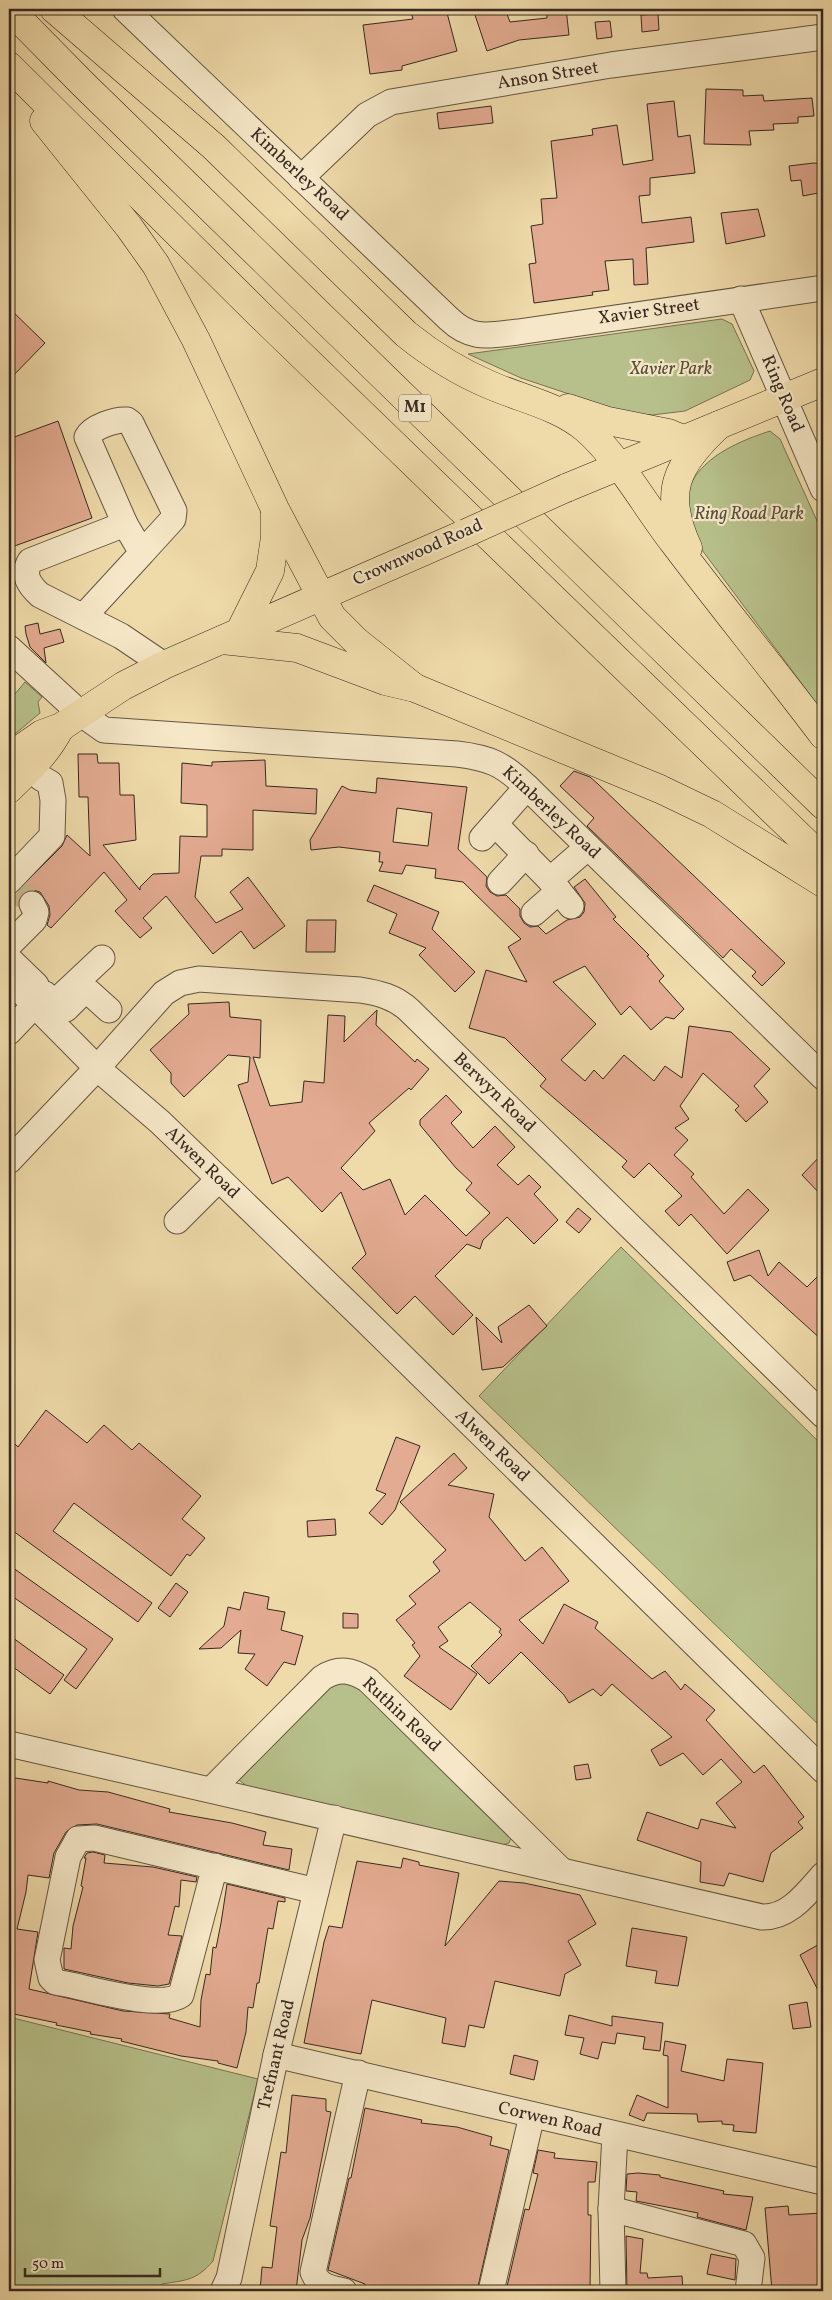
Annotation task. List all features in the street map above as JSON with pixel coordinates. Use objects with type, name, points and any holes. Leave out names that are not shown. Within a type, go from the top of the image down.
[{"type":"main road","name":"M1","points":[[9,9],[84,85],[823,805]]},
{"type":"main road","points":[[54,9],[214,147],[406,334],[434,356],[457,370],[491,386],[544,405],[584,428],[618,467],[823,735]]},
{"type":"main road","name":"M1","points":[[13,70],[260,315],[823,859]]},
{"type":"main road","points":[[13,70],[49,128],[156,265],[196,340],[275,509],[319,596],[332,616],[356,641],[415,688]]},
{"type":"main road","points":[[785,398],[823,382]]},
{"type":"main road","name":"Crownwood Road","points":[[9,789],[21,761],[52,744],[71,720],[123,686],[164,664],[566,488],[785,398]]},
{"type":"main road","points":[[544,405],[569,408],[608,421],[668,433],[684,440]]},
{"type":"main road","points":[[704,580],[682,534],[676,516],[676,486],[687,459],[719,425]]},
{"type":"main road","points":[[275,509],[275,537],[270,571],[231,636],[297,648],[385,681],[415,688],[660,789],[712,814],[823,883]]},
{"type":"street","name":"Kimberley Road","points":[[125,9],[454,324],[462,330],[475,335]]},
{"type":"street","name":"Anson Street","points":[[301,178],[366,115],[391,102],[611,65],[823,37]]},
{"type":"street","name":"Xavier Street","points":[[475,335],[518,332],[823,288]]},
{"type":"street","name":"Ring Road","points":[[741,299],[823,489]]},
{"type":"street","points":[[84,616],[142,553],[173,519],[174,512],[131,423],[124,420],[95,430],[87,437],[125,524],[142,553]]},
{"type":"street","points":[[125,524],[30,561],[26,569],[27,578],[32,588],[40,594],[121,636],[164,664]]},
{"type":"street","name":"Kimberley Road","points":[[13,660],[71,720],[104,730],[482,757],[505,768],[528,787],[823,1077]]},
{"type":"street","points":[[9,881],[52,836],[50,784],[21,761]]},
{"type":"street","points":[[528,787],[488,831],[526,854],[560,892]]},
{"type":"street","points":[[534,913],[560,892],[588,847]]},
{"type":"street","points":[[500,882],[526,854]]},
{"type":"street","points":[[9,945],[34,920],[36,912],[32,904]]},
{"type":"street","points":[[9,1032],[49,1004],[102,958]]},
{"type":"street","name":"Alwen Road","points":[[9,959],[101,1063],[160,1122],[823,1770]]},
{"type":"street","name":"Alwen Road","points":[[9,980],[49,1004]]},
{"type":"street","name":"Berwyn Road","points":[[9,1161],[164,993],[174,986],[189,980],[360,990],[382,994],[397,1000],[823,1415]]},
{"type":"street","points":[[49,1004],[84,990],[89,992],[109,1010]]},
{"type":"street","points":[[177,1221],[218,1178]]},
{"type":"street","name":"Ruthin Road","points":[[212,1789],[322,1678],[333,1672],[349,1670],[368,1680],[562,1871]]},
{"type":"street","points":[[9,1744],[212,1789],[766,1918],[788,1910],[823,1876]]},
{"type":"street","name":"Trefnant Road","points":[[223,2291],[229,2278],[276,2055],[334,1818]]},
{"type":"street","points":[[215,1866],[181,1996],[176,2000],[152,2001],[61,1983],[51,1978],[47,1960],[68,1857],[78,1839],[94,1838],[215,1866],[316,1891]]},
{"type":"street","name":"Corwen Road","points":[[276,2055],[532,2116],[823,2182]]},
{"type":"street","points":[[344,2291],[321,2285],[316,2280],[313,2272],[358,2073]]},
{"type":"street","points":[[491,2291],[532,2116]]},
{"type":"street","points":[[613,2291],[611,2209],[615,2135]]},
{"type":"street","points":[[611,2209],[744,2244],[751,2252],[752,2258],[748,2291]]},
{"type":"green space","name":"Xavier Park","points":[[722,319],[732,324],[754,371],[750,380],[685,411],[652,415],[626,413],[521,378],[468,354]]},
{"type":"green space","name":"Ring Road Park","points":[[770,431],[780,439],[823,534],[823,712],[699,546],[686,518],[686,500],[691,485],[699,471],[710,460],[724,451]]},
{"type":"green space","points":[[25,682],[42,697],[38,702],[40,713],[9,739],[9,701]]},
{"type":"green space","points":[[621,1247],[823,1446],[823,1729],[479,1396]]},
{"type":"green space","points":[[334,1680],[359,1685],[511,1838],[509,1843],[502,1845],[248,1787],[239,1780],[237,1773]]},
{"type":"green space","points":[[9,2017],[258,2079],[213,2261],[207,2268],[196,2276],[178,2282],[162,2284],[157,2291],[9,2291]]},
{"type":"building","points":[[410,9],[446,9],[457,51],[402,66],[402,70],[370,74],[363,25],[413,19]]},
{"type":"building","points":[[473,9],[505,9],[510,22],[547,18],[547,9],[566,9],[569,35],[519,40],[487,51]]},
{"type":"building","points":[[658,14],[659,30],[642,32],[641,15]]},
{"type":"building","points":[[610,21],[612,37],[597,39],[595,22]]},
{"type":"building","points":[[706,89],[743,90],[743,96],[763,95],[764,101],[812,98],[814,116],[798,117],[798,123],[773,124],[774,130],[749,131],[751,145],[704,144]]},
{"type":"building","points":[[674,101],[678,137],[690,135],[695,173],[650,178],[650,195],[639,196],[642,223],[691,217],[694,242],[646,248],[648,284],[634,285],[633,259],[605,261],[609,290],[592,292],[593,295],[534,303],[529,264],[536,263],[531,226],[543,224],[541,199],[557,198],[551,141],[593,135],[592,129],[617,125],[623,165],[653,160],[647,104]]},
{"type":"building","points":[[491,106],[493,123],[439,129],[437,113]]},
{"type":"building","points":[[814,163],[823,164],[823,192],[803,196],[801,180],[791,181],[789,166]]},
{"type":"building","points":[[758,209],[765,236],[726,244],[721,213]]},
{"type":"building","points":[[9,308],[45,343],[9,380]]},
{"type":"building","points":[[58,421],[92,518],[9,548],[9,439]]},
{"type":"building","points":[[38,623],[40,634],[60,629],[64,642],[44,648],[46,663],[30,647],[26,634],[25,626]]},
{"type":"building","points":[[78,754],[97,754],[98,763],[119,763],[120,795],[134,795],[136,840],[103,845],[140,890],[140,887],[153,874],[179,873],[180,836],[207,837],[207,805],[181,803],[182,763],[212,766],[212,762],[265,760],[266,786],[317,789],[316,814],[253,810],[253,850],[222,849],[222,856],[201,856],[195,897],[216,923],[243,909],[230,892],[248,877],[285,926],[254,949],[241,931],[213,954],[166,896],[143,918],[152,928],[140,938],[115,911],[127,900],[104,872],[51,928],[47,925],[50,915],[49,906],[40,892],[26,891],[19,899],[14,894],[62,846],[67,835],[90,856],[88,797],[79,797]]},
{"type":"building","points":[[574,771],[590,777],[598,784],[785,963],[762,986],[752,976],[756,972],[731,949],[723,958],[587,826],[594,818],[560,786]]},
{"type":"building","points":[[377,778],[467,787],[458,849],[487,877],[486,886],[490,892],[497,896],[506,895],[520,909],[520,916],[524,923],[530,927],[538,926],[546,934],[567,920],[580,917],[584,912],[585,903],[574,887],[585,879],[616,917],[613,919],[649,955],[647,956],[664,976],[659,981],[684,1009],[674,1019],[666,1017],[651,1030],[630,1006],[621,1015],[585,966],[553,982],[596,1024],[561,1060],[585,1081],[594,1070],[603,1079],[624,1055],[654,1081],[665,1066],[682,1078],[689,1026],[731,1032],[770,1069],[754,1086],[768,1102],[746,1122],[735,1110],[739,1106],[703,1073],[680,1106],[689,1119],[675,1128],[688,1140],[674,1155],[694,1174],[691,1177],[724,1214],[748,1189],[769,1210],[727,1254],[691,1214],[679,1226],[665,1211],[682,1196],[649,1163],[634,1178],[622,1167],[627,1161],[540,1086],[546,1079],[505,1038],[469,1028],[486,970],[527,982],[508,947],[521,939],[463,882],[435,878],[436,869],[406,865],[402,874],[379,871],[383,862],[379,862],[380,852],[339,847],[311,850],[310,840],[342,786],[350,790],[376,793]],"holes":[[[397,808],[432,813],[428,846],[393,842]]]},
{"type":"building","points":[[374,885],[439,912],[432,929],[475,972],[455,992],[419,955],[426,948],[389,933],[397,914],[367,901]]},
{"type":"building","points":[[307,920],[336,920],[335,952],[306,952]]},
{"type":"building","points":[[229,1002],[230,1017],[261,1020],[260,1058],[253,1057],[270,1106],[302,1102],[304,1081],[324,1083],[328,1015],[345,1016],[344,1042],[377,1010],[376,1025],[415,1062],[417,1059],[429,1069],[411,1090],[409,1088],[369,1123],[375,1131],[341,1168],[363,1190],[390,1179],[405,1215],[425,1195],[466,1236],[490,1213],[466,1190],[472,1183],[456,1168],[420,1125],[420,1120],[446,1095],[462,1112],[451,1123],[473,1148],[495,1126],[515,1147],[497,1165],[518,1185],[529,1175],[541,1187],[534,1194],[558,1220],[534,1244],[507,1217],[483,1240],[480,1249],[467,1244],[435,1276],[473,1315],[453,1335],[415,1296],[397,1314],[352,1268],[366,1254],[341,1192],[322,1212],[288,1177],[272,1184],[238,1085],[248,1082],[250,1057],[228,1055],[184,1097],[171,1083],[171,1073],[150,1050],[189,1014],[188,1004]]},
{"type":"building","points":[[823,1153],[823,1197],[802,1175]]},
{"type":"building","points":[[578,1208],[591,1219],[579,1233],[566,1222]]},
{"type":"building","points":[[759,1250],[768,1276],[779,1262],[807,1287],[823,1271],[823,1341],[750,1275],[734,1281],[727,1262]]},
{"type":"building","points":[[529,1305],[547,1326],[503,1367],[482,1370],[476,1317],[502,1343],[498,1327]]},
{"type":"building","points":[[46,1410],[87,1443],[104,1425],[132,1450],[139,1443],[201,1496],[182,1519],[205,1538],[190,1556],[187,1554],[171,1576],[74,1503],[53,1531],[152,1603],[138,1622],[9,1528],[9,1438],[18,1447]]},
{"type":"building","points":[[396,1437],[420,1446],[395,1510],[382,1525],[369,1513],[386,1494],[376,1490]]},
{"type":"building","points":[[454,1453],[467,1468],[448,1485],[494,1494],[489,1517],[525,1561],[542,1547],[569,1581],[519,1620],[543,1644],[564,1604],[598,1622],[595,1628],[652,1679],[665,1671],[681,1690],[685,1684],[715,1710],[706,1720],[754,1773],[764,1765],[804,1817],[798,1822],[803,1828],[771,1853],[763,1882],[729,1873],[724,1886],[700,1882],[701,1862],[637,1840],[647,1812],[698,1829],[701,1819],[736,1828],[716,1803],[742,1782],[721,1759],[703,1775],[683,1753],[660,1766],[651,1750],[672,1737],[612,1684],[601,1696],[593,1689],[569,1703],[564,1695],[521,1652],[489,1684],[471,1666],[502,1635],[499,1632],[501,1629],[470,1602],[438,1627],[448,1641],[439,1647],[477,1674],[451,1710],[404,1676],[420,1656],[412,1645],[415,1643],[396,1620],[416,1604],[409,1596],[440,1571],[433,1562],[446,1550],[400,1502]]},
{"type":"building","points":[[335,1519],[336,1535],[308,1537],[307,1521]]},
{"type":"building","points":[[9,1565],[113,1639],[76,1689],[64,1680],[87,1649],[9,1594]]},
{"type":"building","points":[[176,1583],[188,1592],[170,1617],[158,1608]]},
{"type":"building","points":[[244,1592],[269,1597],[267,1609],[285,1612],[281,1630],[303,1636],[295,1665],[284,1662],[267,1686],[245,1669],[255,1654],[238,1653],[241,1630],[221,1648],[199,1649],[224,1626],[228,1607],[240,1610]]},
{"type":"building","points":[[343,1613],[358,1614],[358,1628],[343,1628]]},
{"type":"building","points":[[9,1635],[64,1675],[50,1694],[9,1664]]},
{"type":"building","points":[[588,1764],[591,1778],[576,1780],[574,1766]]},
{"type":"building","points":[[9,1777],[48,1783],[48,1781],[79,1790],[108,1792],[170,1809],[169,1812],[232,1823],[266,1832],[263,1845],[292,1849],[289,1870],[97,1824],[77,1825],[66,1832],[54,1853],[49,1878],[28,1875],[17,1929],[38,1932],[29,1989],[123,2011],[170,2014],[169,2018],[200,2027],[201,2000],[206,1974],[210,1975],[213,1947],[216,1948],[227,1884],[285,1898],[285,1902],[278,1901],[273,1929],[268,1928],[259,1983],[257,1983],[253,2008],[248,2007],[246,2032],[237,2068],[218,2063],[218,2061],[181,2056],[121,2041],[122,2039],[90,2034],[91,2032],[56,2025],[57,2023],[9,2013],[9,1814],[12,1799],[9,1799]]},
{"type":"building","points":[[93,1852],[105,1855],[104,1863],[153,1867],[197,1877],[196,1882],[181,1880],[179,1907],[175,1906],[168,1935],[182,1936],[169,1984],[158,1986],[128,1983],[64,1969],[64,1948],[71,1949],[73,1926],[83,1887],[81,1886],[86,1858],[84,1858],[87,1853]]},
{"type":"building","points":[[403,1858],[419,1862],[419,1865],[459,1873],[445,1946],[499,1881],[524,1883],[580,1895],[596,1924],[568,1941],[581,1965],[565,1974],[560,1996],[495,1981],[484,2028],[469,2025],[465,2047],[442,2043],[446,2018],[372,2000],[361,2054],[304,2043],[324,1942],[329,1926],[342,1928],[357,1861],[401,1868]]},
{"type":"building","points":[[632,1928],[687,1937],[678,1986],[655,1983],[657,1971],[626,1966]]},
{"type":"building","points":[[823,1942],[823,2000],[800,1955]]},
{"type":"building","points":[[807,2002],[811,2027],[793,2029],[789,2005]]},
{"type":"building","points":[[569,2015],[612,2026],[612,2016],[663,2023],[660,2051],[643,2049],[645,2037],[617,2033],[615,2044],[602,2042],[598,2059],[580,2054],[584,2038],[565,2035]]},
{"type":"building","points":[[665,2041],[686,2045],[681,2071],[724,2081],[727,2059],[763,2063],[756,2133],[733,2131],[734,2125],[722,2124],[722,2121],[698,2122],[697,2114],[647,2113],[644,2121],[629,2115],[637,2095],[668,2108],[668,2056],[663,2055]]},
{"type":"building","points":[[514,2055],[538,2061],[534,2080],[510,2074]]},
{"type":"building","points":[[292,2095],[326,2099],[326,2111],[331,2112],[310,2218],[302,2240],[296,2291],[260,2291],[262,2267],[272,2268],[277,2227],[270,2226],[281,2152],[286,2153]]},
{"type":"building","points":[[365,2108],[422,2120],[421,2123],[457,2127],[492,2137],[490,2145],[509,2150],[477,2291],[364,2290],[365,2284],[328,2270],[349,2178],[351,2178]]},
{"type":"building","points":[[538,2150],[555,2153],[554,2158],[597,2162],[595,2182],[588,2182],[588,2215],[591,2215],[590,2291],[556,2291],[528,2288],[527,2291],[506,2291],[525,2209],[529,2210],[538,2174],[533,2173]]},
{"type":"building","points":[[627,2174],[660,2175],[660,2177],[724,2191],[723,2194],[753,2197],[746,2230],[697,2217],[698,2213],[636,2201],[637,2192],[626,2191]]},
{"type":"building","points":[[788,2206],[789,2215],[822,2213],[822,2291],[772,2291],[765,2208]]},
{"type":"building","points":[[626,2236],[643,2239],[640,2273],[647,2273],[648,2278],[682,2276],[683,2291],[627,2291]]},
{"type":"building","points":[[711,2254],[736,2259],[735,2280],[707,2274]]},
{"type":"tunnel","points":[[9,881],[32,904]]}]
